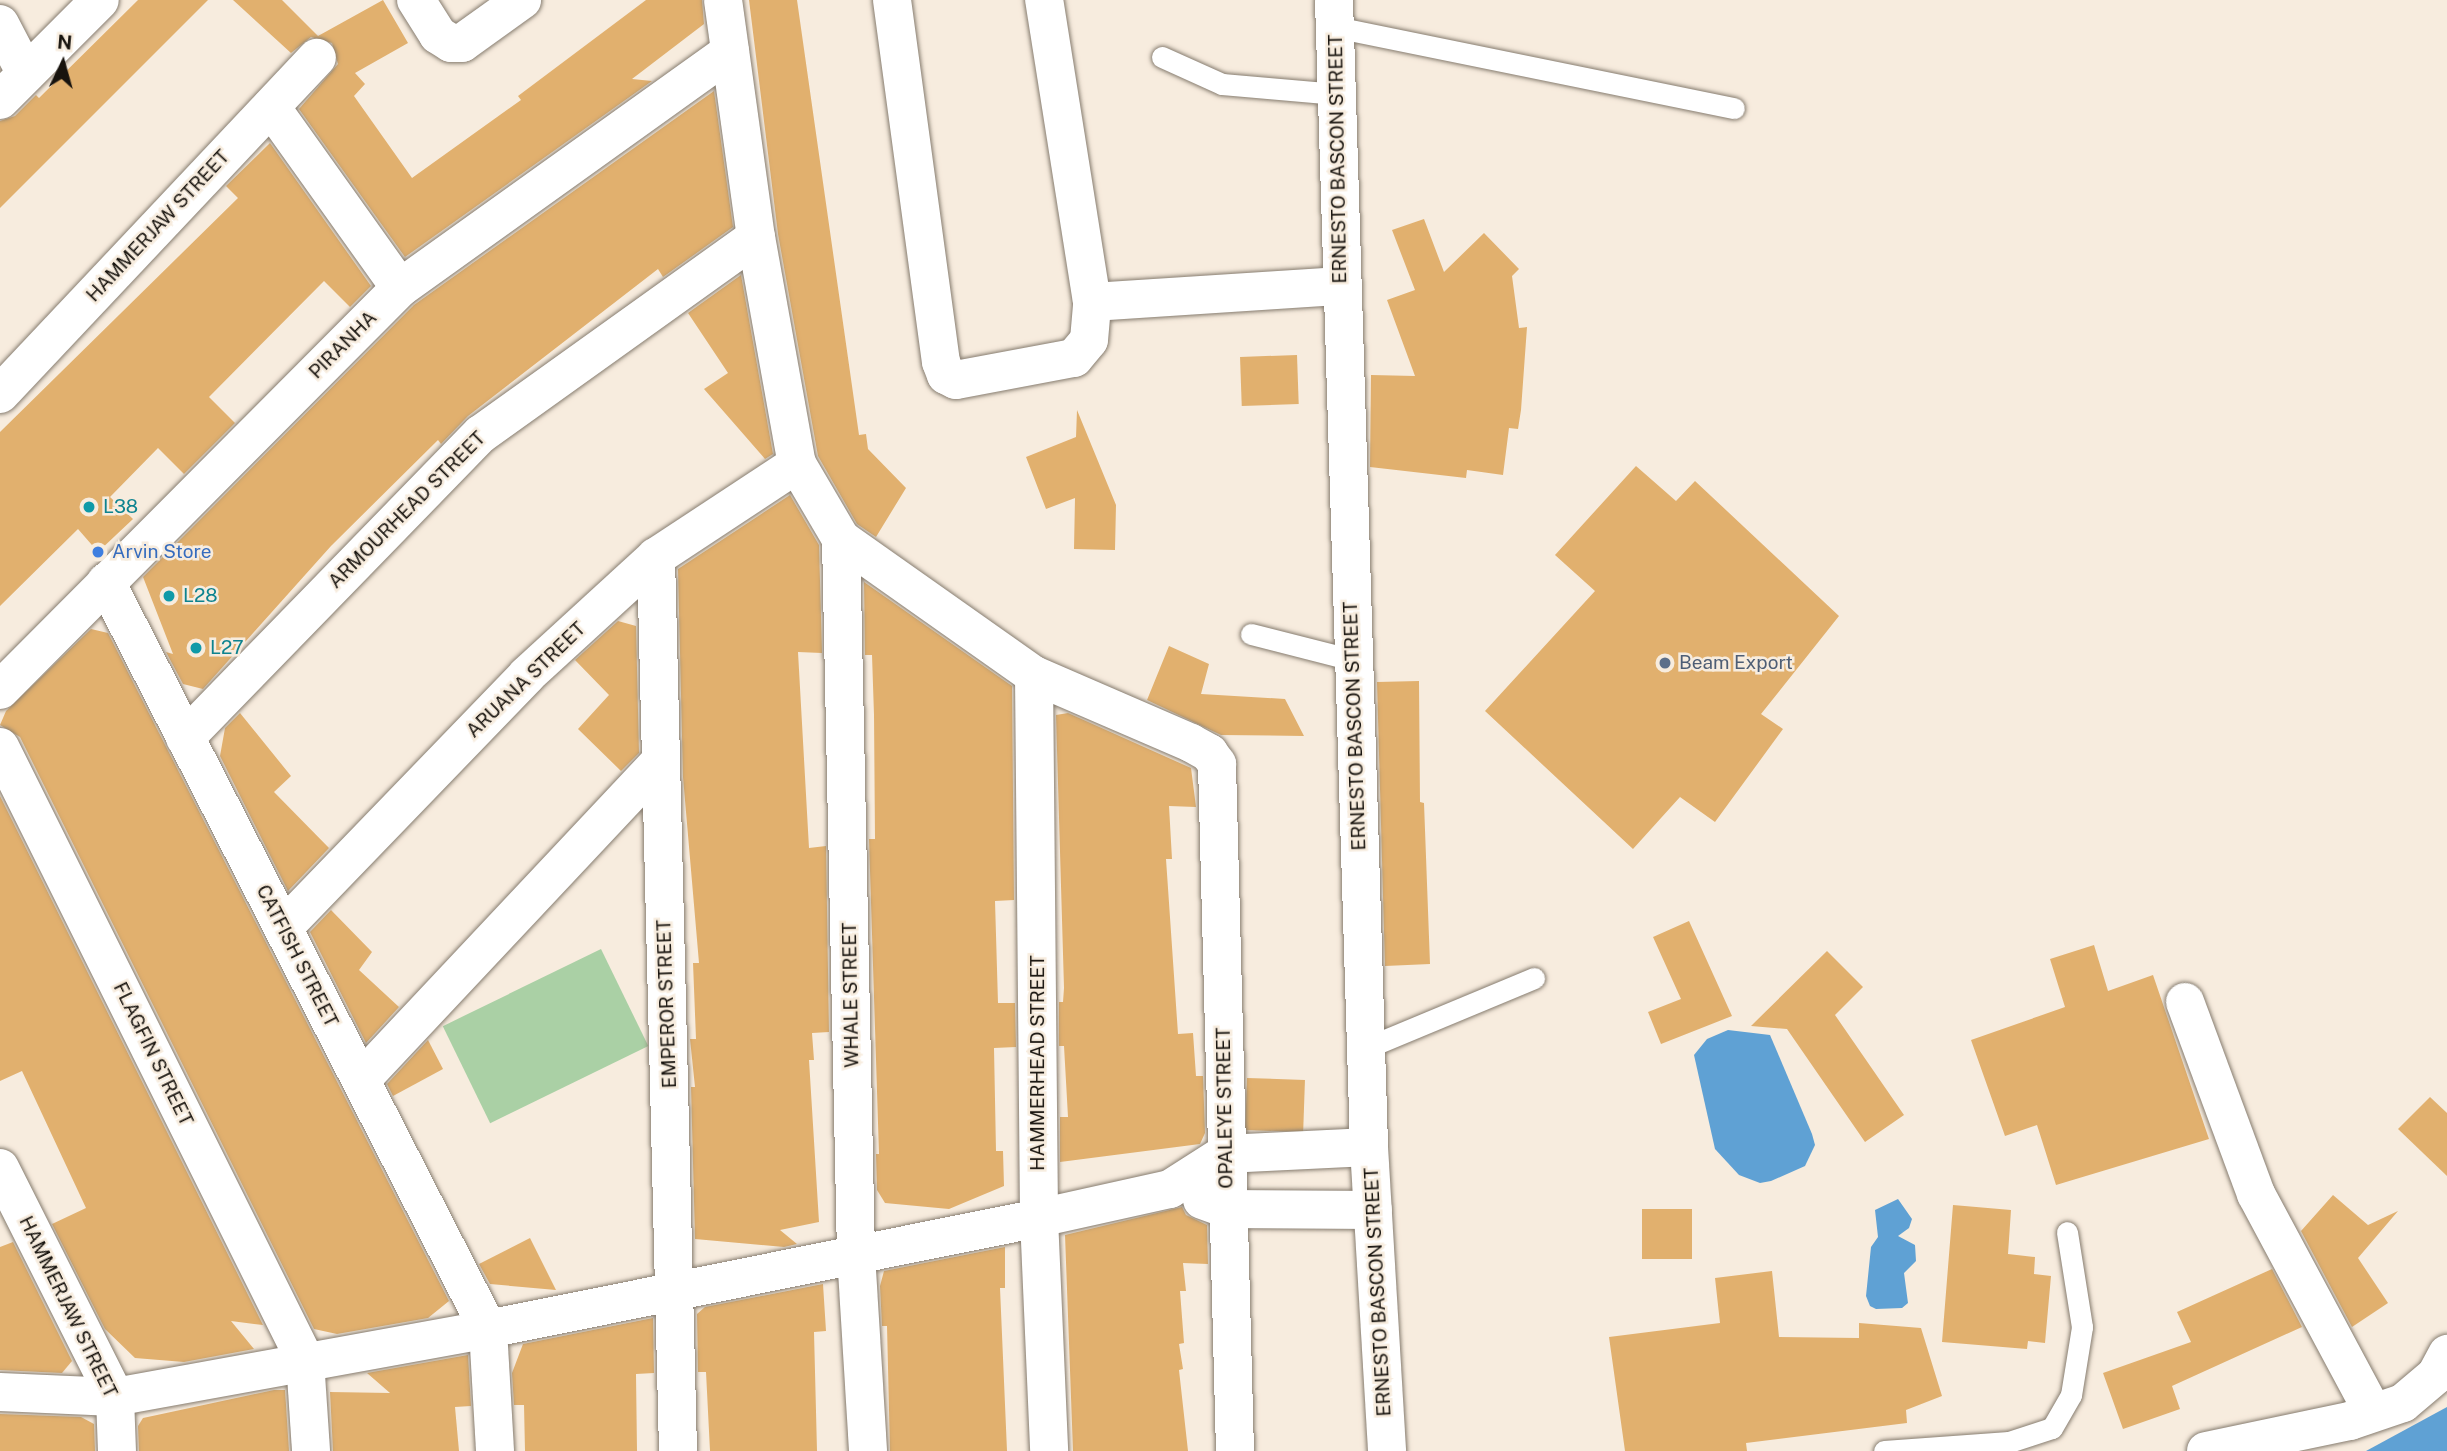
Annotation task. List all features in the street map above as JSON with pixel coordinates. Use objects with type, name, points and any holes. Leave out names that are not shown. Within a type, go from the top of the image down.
[{"type":"street","points":[[13,87],[100,0]]},
{"type":"street","points":[[416,0],[438,35],[450,43],[462,43],[522,0]]},
{"type":"street","points":[[723,0],[756,237],[797,464],[841,539],[1034,675]]},
{"type":"street","points":[[892,0],[946,375],[956,380],[1074,358],[1089,340],[1092,302],[1044,0]]},
{"type":"street","name":"ERNESTO BASCON STREET","points":[[1335,14],[1341,286],[1369,1147],[1387,1451]]},
{"type":"street","points":[[0,24],[13,87]]},
{"type":"street","name":"PIRANHA","points":[[0,690],[400,288],[730,52]]},
{"type":"street","name":"HAMMERJAW STREET","points":[[0,394],[317,58]]},
{"type":"street","points":[[271,107],[400,288]]},
{"type":"street","name":"ARMOURHEAD STREET","points":[[185,737],[481,434],[756,237]]},
{"type":"street","points":[[1092,302],[1341,286]]},
{"type":"street","name":"ARUANA STREET","points":[[283,928],[527,675],[656,557],[797,464]]},
{"type":"street","name":"WHALE STREET","points":[[841,539],[856,1254],[869,1451]]},
{"type":"street","name":"EMPEROR STREET","points":[[656,557],[678,1451]]},
{"type":"street","name":"CATFISH STREET","points":[[106,582],[488,1329]]},
{"type":"street","name":"OPALEYE STREET","points":[[1034,675],[1191,743],[1209,753],[1217,764],[1225,1154],[1235,1451]]},
{"type":"street","name":"HAMMERHEAD STREET","points":[[1034,675],[1039,1218],[1049,1451]]},
{"type":"street","name":"FLAGFIN STREET","points":[[0,747],[305,1360]]},
{"type":"street","points":[[361,1080],[661,761]]},
{"type":"street","points":[[2185,1002],[2256,1195],[2373,1412]]},
{"type":"street","points":[[0,1392],[115,1397],[305,1360],[488,1329],[1039,1218],[1170,1189],[1225,1154],[1369,1147]]},
{"type":"street","name":"HAMMERJAW STREET","points":[[0,1168],[115,1397],[117,1451]]},
{"type":"street","points":[[1170,1189],[1227,1209],[1373,1210]]},
{"type":"street","points":[[488,1329],[495,1451]]},
{"type":"street","points":[[2206,1451],[2350,1421],[2403,1403],[2436,1375],[2447,1354]]},
{"type":"street","points":[[305,1360],[311,1451]]},
{"type":"lane","points":[[1335,14],[1734,108]]},
{"type":"lane","points":[[1162,57],[1222,84],[1337,94]]},
{"type":"lane","points":[[1251,634],[1353,660]]},
{"type":"lane","points":[[1366,1048],[1534,978]]},
{"type":"lane","points":[[1884,1451],[2010,1442],[2052,1428],[2071,1395],[2082,1327],[2067,1232]]},
{"type":"green space","points":[[601,949],[648,1046],[490,1123],[443,1026]]},
{"type":"water","points":[[1728,1030],[1770,1035],[1812,1134],[1815,1145],[1805,1166],[1771,1181],[1760,1183],[1739,1175],[1715,1149],[1694,1055],[1707,1039]]},
{"type":"water","points":[[1898,1199],[1912,1219],[1909,1228],[1898,1236],[1915,1245],[1916,1261],[1904,1273],[1908,1303],[1902,1308],[1876,1309],[1870,1306],[1866,1296],[1871,1247],[1878,1237],[1875,1210]]},
{"type":"water","points":[[2447,1407],[2447,1451],[2366,1451]]},
{"type":"building","points":[[138,0],[208,0],[0,208],[0,121],[15,116],[36,95],[39,98]]},
{"type":"building","points":[[233,0],[282,0],[318,36],[383,0],[408,43],[355,73],[365,84],[354,96],[412,178],[521,100],[518,96],[646,0],[702,0],[704,24],[632,79],[652,81],[405,257],[299,109],[338,64],[332,43],[311,37],[291,53]]},
{"type":"building","points":[[749,0],[797,0],[859,435],[866,434],[868,449],[906,488],[876,537],[857,524],[818,456],[778,234]]},
{"type":"building","points":[[714,91],[733,227],[663,277],[658,269],[468,416],[441,444],[438,440],[331,546],[203,689],[183,684],[166,652],[173,654],[143,577],[414,305]]},
{"type":"building","points":[[270,143],[371,286],[350,307],[324,281],[209,397],[235,423],[184,474],[158,448],[110,497],[133,519],[98,552],[78,529],[0,606],[0,432],[238,198],[226,186]]},
{"type":"building","points":[[1424,219],[1444,272],[1484,233],[1519,269],[1512,276],[1519,328],[1527,327],[1521,410],[1518,429],[1509,428],[1503,475],[1467,470],[1466,478],[1370,467],[1371,375],[1415,376],[1387,300],[1415,290],[1392,230]]},
{"type":"building","points":[[741,275],[773,454],[765,459],[704,389],[728,373],[688,313]]},
{"type":"building","points":[[1297,355],[1299,404],[1242,406],[1240,357]]},
{"type":"building","points":[[1077,410],[1116,505],[1115,550],[1074,549],[1075,498],[1046,509],[1026,457],[1076,437]]},
{"type":"building","name":"Beam Export","points":[[1636,466],[1676,501],[1695,481],[1839,616],[1761,714],[1783,729],[1715,822],[1680,797],[1633,849],[1485,711],[1595,591],[1555,555]]},
{"type":"building","points":[[790,495],[819,545],[822,653],[798,652],[809,848],[826,846],[829,1032],[812,1033],[814,1060],[809,1060],[819,1222],[780,1230],[797,1244],[784,1247],[695,1239],[691,1087],[695,1087],[690,1039],[696,1039],[693,963],[699,963],[683,777],[678,569]]},
{"type":"building","points":[[864,582],[1012,686],[1014,900],[995,901],[998,1003],[1015,1003],[1016,1047],[994,1048],[996,1151],[1003,1151],[1004,1186],[949,1209],[885,1203],[877,1190],[876,1154],[879,1154],[869,839],[875,839],[874,715],[872,655],[865,655]]},
{"type":"building","points":[[618,621],[636,626],[639,753],[621,771],[578,729],[609,695],[575,660]]},
{"type":"building","points":[[91,629],[108,633],[449,1301],[428,1318],[337,1334],[314,1329],[20,737],[0,725],[6,711]]},
{"type":"building","points":[[1169,646],[1209,664],[1201,694],[1285,699],[1304,736],[1221,735],[1147,700]]},
{"type":"building","points":[[1419,681],[1420,802],[1424,803],[1430,964],[1385,966],[1377,682]]},
{"type":"building","points":[[240,713],[291,776],[274,792],[329,848],[288,891],[220,756],[225,728]]},
{"type":"building","points":[[1068,713],[1191,768],[1196,807],[1169,806],[1172,859],[1166,859],[1178,1034],[1193,1033],[1196,1076],[1203,1076],[1205,1133],[1200,1144],[1060,1162],[1060,1117],[1068,1117],[1064,1046],[1059,1046],[1059,1002],[1063,1002],[1064,988],[1056,715]]},
{"type":"building","points":[[0,796],[263,1325],[231,1321],[254,1349],[184,1362],[135,1358],[105,1329],[52,1224],[86,1208],[22,1071],[0,1081]]},
{"type":"building","points":[[331,910],[372,952],[359,970],[399,1007],[366,1043],[310,932]]},
{"type":"building","points":[[1689,921],[1732,1016],[1661,1044],[1648,1012],[1681,999],[1653,937]]},
{"type":"building","points":[[2094,945],[2108,991],[2153,975],[2209,1139],[2056,1185],[2037,1125],[2005,1136],[1971,1040],[2065,1007],[2050,959]]},
{"type":"building","points":[[1827,951],[1863,987],[1835,1015],[1904,1115],[1865,1142],[1787,1029],[1751,1026]]},
{"type":"building","points":[[428,1040],[443,1069],[393,1096],[387,1084]]},
{"type":"building","points":[[1247,1078],[1305,1080],[1303,1132],[1245,1130]]},
{"type":"building","points":[[2430,1097],[2447,1113],[2447,1176],[2398,1129]]},
{"type":"building","points":[[2333,1195],[2368,1225],[2398,1211],[2358,1258],[2388,1303],[2352,1327],[2301,1231]]},
{"type":"building","points":[[1953,1205],[2011,1210],[2008,1254],[2035,1257],[2034,1274],[2051,1276],[2045,1343],[2028,1341],[2027,1349],[1942,1342]]},
{"type":"building","points":[[1182,1207],[1186,1215],[1207,1225],[1208,1264],[1183,1263],[1186,1291],[1180,1291],[1184,1343],[1179,1344],[1183,1369],[1179,1370],[1188,1451],[1073,1451],[1065,1235]]},
{"type":"building","points":[[1642,1209],[1692,1209],[1692,1259],[1642,1259]]},
{"type":"building","points":[[530,1238],[556,1290],[490,1284],[479,1264]]},
{"type":"building","points":[[13,1242],[72,1361],[62,1373],[0,1370],[0,1247]]},
{"type":"building","points":[[1005,1247],[1005,1288],[1000,1288],[1007,1451],[890,1451],[887,1326],[882,1326],[880,1286],[884,1271]]},
{"type":"building","points":[[2272,1269],[2302,1327],[2172,1386],[2180,1409],[2123,1429],[2103,1373],[2191,1342],[2177,1312]]},
{"type":"building","points":[[1772,1271],[1779,1337],[1859,1338],[1859,1323],[1921,1328],[1942,1396],[1906,1410],[1907,1423],[1746,1443],[1747,1451],[1625,1451],[1609,1337],[1720,1323],[1715,1278]]},
{"type":"building","points":[[823,1284],[826,1331],[814,1332],[817,1451],[710,1451],[706,1372],[698,1372],[697,1314],[705,1307]]},
{"type":"building","points":[[653,1318],[654,1373],[636,1374],[637,1451],[525,1451],[524,1405],[514,1405],[512,1373],[523,1344]]},
{"type":"building","points":[[468,1355],[471,1406],[455,1407],[459,1451],[333,1451],[330,1392],[390,1393],[367,1373]]},
{"type":"building","points":[[274,1390],[285,1390],[289,1451],[139,1451],[138,1426],[143,1418]]},
{"type":"building","points":[[0,1414],[81,1417],[94,1424],[95,1451],[0,1451]]},
{"type":"place","name":"L38","points":[[89,507]]},
{"type":"place","name":"Arvin Store","points":[[98,552]]},
{"type":"place","name":"L28","points":[[169,596]]},
{"type":"place","name":"L27","points":[[196,648]]},
{"type":"place","name":"Beam Export","points":[[1665,663]]}]
